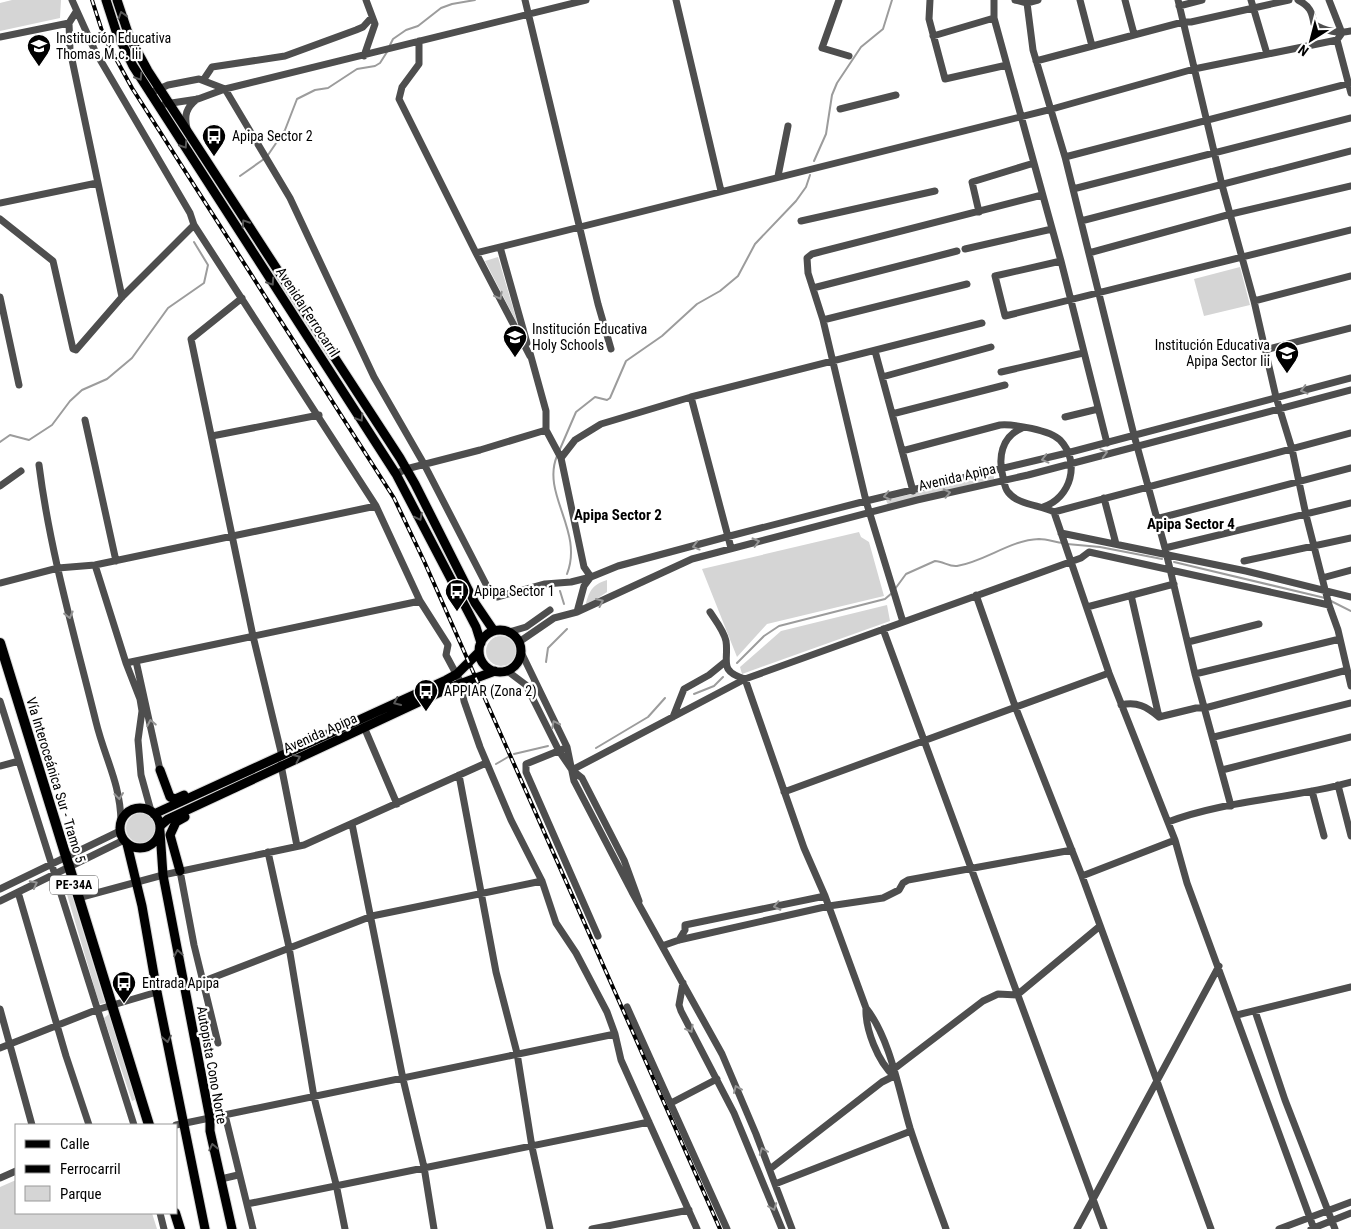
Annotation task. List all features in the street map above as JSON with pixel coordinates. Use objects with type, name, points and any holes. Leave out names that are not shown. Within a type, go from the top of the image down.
[{"type":"highway","name":"Vía Interoceánica Sur - Tramo 5","points":[[0,643],[149,1124]]},
{"type":"highway","points":[[175,1214],[180,1229]]},
{"type":"main road","name":"Avenida Ferrocarril","points":[[106,0],[122,44],[150,93],[396,474],[476,627],[480,647]]},
{"type":"main road","name":"Avenida Ferrocarril","points":[[117,0],[133,46],[406,468],[476,603],[494,631]]},
{"type":"main road","points":[[494,631],[509,632],[519,642],[521,652],[516,665],[499,671],[484,664],[480,647],[486,635],[494,631]]},
{"type":"main road","name":"Avenida Apipa","points":[[153,813],[282,756],[457,674],[480,647]]},
{"type":"main road","name":"Avenida Apipa","points":[[160,829],[168,819],[262,773],[461,683],[499,671]]},
{"type":"main road","points":[[160,770],[168,795],[175,799],[252,764],[263,764]]},
{"type":"main road","points":[[180,871],[170,835],[176,822],[242,789],[262,773]]},
{"type":"main road","points":[[126,842],[137,848],[147,846],[155,841],[160,829],[153,813],[143,808],[133,809],[126,814],[120,826],[137,881],[180,1125],[205,1229]]},
{"type":"main road","name":"Autopista Cono Norte","points":[[160,829],[163,875],[210,1119],[210,1131],[232,1229]]},
{"type":"street","points":[[72,0],[76,12],[100,59],[190,213],[194,225],[319,415],[376,506],[420,601],[448,645],[446,655],[461,683],[464,701],[486,763],[511,820],[542,881],[556,923],[596,988],[615,1034],[621,1060],[698,1229]]},
{"type":"street","points":[[364,56],[373,30],[372,17],[366,0]]},
{"type":"street","points":[[525,0],[598,304],[611,349]]},
{"type":"street","points":[[157,104],[170,104],[198,99],[225,90],[586,0]]},
{"type":"street","points":[[676,0],[721,191]]},
{"type":"street","points":[[840,0],[822,48],[849,56]]},
{"type":"street","points":[[930,0],[929,19],[945,79],[1008,65]]},
{"type":"street","points":[[994,0],[994,18],[1061,261],[1107,443]]},
{"type":"street","points":[[1015,0],[1027,3],[1038,0]]},
{"type":"street","points":[[1080,0],[1092,46]]},
{"type":"street","points":[[1125,0],[1134,34]]},
{"type":"street","points":[[1202,0],[1178,3],[1222,185],[1254,301],[1276,397],[1292,449],[1306,515],[1351,686]]},
{"type":"street","points":[[1251,0],[1267,54]]},
{"type":"street","points":[[1036,61],[1183,22],[1191,22],[1289,0]]},
{"type":"street","points":[[1298,0],[1304,3],[1313,13],[1314,24],[1339,36]]},
{"type":"street","points":[[1331,0],[1351,93]]},
{"type":"street","points":[[1027,3],[1036,61],[1065,157],[1134,435],[1166,552],[1195,674],[1231,806]]},
{"type":"street","points":[[76,12],[69,23],[70,50],[122,297]]},
{"type":"street","points":[[150,93],[160,88],[204,78],[212,67],[285,56],[321,44],[363,27],[372,17]]},
{"type":"street","points":[[933,36],[994,18]]},
{"type":"street","points":[[0,37],[69,23]]},
{"type":"street","points":[[476,253],[778,176],[789,176],[836,162],[1052,110],[1194,69],[1267,54],[1339,36],[1351,31]]},
{"type":"street","points":[[419,41],[419,64],[402,87],[399,99],[530,356]]},
{"type":"street","points":[[204,78],[225,90],[290,198],[374,377],[424,464]]},
{"type":"street","points":[[1065,157],[1350,83]]},
{"type":"street","points":[[840,109],[896,95]]},
{"type":"street","points":[[187,132],[185,115],[188,106],[198,99]]},
{"type":"street","points":[[1073,189],[1351,118]]},
{"type":"street","points":[[778,176],[788,126]]},
{"type":"street","points":[[1081,221],[1351,152]]},
{"type":"street","points":[[979,212],[972,182],[1034,163]]},
{"type":"street","points":[[0,202],[97,183]]},
{"type":"street","points":[[1089,254],[1231,214],[1351,186]]},
{"type":"street","points":[[801,221],[935,191]]},
{"type":"street","points":[[903,622],[866,501],[822,320],[806,263],[807,258],[812,254],[1042,195]]},
{"type":"street","points":[[0,219],[53,261],[74,350],[78,348],[122,297],[194,225]]},
{"type":"street","points":[[965,249],[1052,229]]},
{"type":"street","points":[[1061,261],[995,276],[1005,316],[1351,230]]},
{"type":"street","points":[[500,247],[546,411],[546,430],[561,458],[584,567],[591,578],[584,586],[577,612]]},
{"type":"street","points":[[813,288],[957,251]]},
{"type":"street","points":[[1254,301],[1351,276]]},
{"type":"street","points":[[822,320],[967,284]]},
{"type":"street","points":[[0,297],[19,385]]},
{"type":"street","points":[[242,298],[191,339],[253,636],[282,756]]},
{"type":"street","points":[[561,458],[575,440],[601,424],[691,397],[982,324]]},
{"type":"street","points":[[1265,350],[1351,328]]},
{"type":"street","points":[[882,377],[991,347]]},
{"type":"street","points":[[875,350],[912,491]]},
{"type":"street","points":[[1001,372],[1083,353]]},
{"type":"street","name":"Avenida Apipa","points":[[424,464],[490,592],[497,597],[503,597],[545,584],[572,582],[591,578],[618,566],[866,501],[1107,443],[1351,378]]},
{"type":"street","points":[[892,414],[1005,385]]},
{"type":"street","name":"Avenida Apipa","points":[[519,642],[554,618],[577,612],[692,559],[870,512],[1003,481],[1137,444],[1351,390]]},
{"type":"street","points":[[691,397],[730,548]]},
{"type":"street","points":[[1065,417],[1098,409]]},
{"type":"street","points":[[212,436],[319,415]]},
{"type":"street","points":[[85,420],[116,561]]},
{"type":"street","points":[[902,451],[1012,424],[1022,428],[1048,432],[1061,441],[1067,453],[1070,463],[1070,482],[1065,494],[1059,500],[1043,507]]},
{"type":"street","points":[[1022,428],[1010,435],[1000,455],[1000,469],[1007,492],[1018,500],[1054,512],[1351,433]]},
{"type":"street","points":[[396,474],[406,468],[546,430]]},
{"type":"street","points":[[0,901],[55,873],[67,862],[120,826],[118,786],[103,750],[58,568],[38,465]]},
{"type":"street","points":[[1156,518],[1351,468]]},
{"type":"street","points":[[0,486],[21,471]]},
{"type":"street","points":[[1104,498],[1116,544]]},
{"type":"street","points":[[1166,552],[1351,503]]},
{"type":"street","points":[[0,583],[58,568],[96,565],[233,538],[376,506]]},
{"type":"street","points":[[1054,512],[1109,673],[1175,840],[1187,883],[1237,1014],[1313,1229],[1351,1213]]},
{"type":"street","points":[[1061,533],[1166,552],[1351,597]]},
{"type":"street","points":[[1244,562],[1351,538]]},
{"type":"street","points":[[572,770],[745,680],[1071,561],[1089,552],[1329,605]]},
{"type":"street","points":[[96,565],[126,663],[140,699],[142,711],[138,740],[140,774],[153,813]]},
{"type":"street","points":[[1322,578],[1351,570]]},
{"type":"street","points":[[1087,607],[1174,584]]},
{"type":"street","points":[[976,595],[1015,706],[1082,876],[1211,1229]]},
{"type":"street","points":[[1131,595],[1159,717]]},
{"type":"street","points":[[126,663],[420,601]]},
{"type":"street","points":[[509,632],[526,627],[550,610]]},
{"type":"street","points":[[710,612],[725,638],[725,662],[731,673],[745,680],[804,848],[829,906],[866,1008],[866,1019],[886,1068],[894,1073],[911,1132],[946,1229]]},
{"type":"street","points":[[1188,642],[1259,624]]},
{"type":"street","points":[[883,629],[1104,1229]]},
{"type":"street","points":[[1195,674],[1340,639]]},
{"type":"street","points":[[521,652],[567,747],[574,781],[732,1076],[776,1184],[792,1229]]},
{"type":"street","points":[[136,661],[160,770]]},
{"type":"street","points":[[673,717],[684,689],[709,675],[725,662]]},
{"type":"street","points":[[1159,717],[1196,708],[1204,708],[1347,670]]},
{"type":"street","points":[[499,671],[510,672],[526,685],[559,751],[572,770]]},
{"type":"street","points":[[784,792],[1109,673]]},
{"type":"street","points":[[0,701],[132,1124]]},
{"type":"street","points":[[1214,738],[1351,703]]},
{"type":"street","points":[[1121,706],[1132,704],[1146,706],[1159,717]]},
{"type":"street","points":[[364,728],[398,804]]},
{"type":"street","points":[[1222,770],[1351,737]]},
{"type":"street","points":[[567,747],[526,764],[526,772],[598,936]]},
{"type":"street","points":[[0,766],[19,761]]},
{"type":"street","points":[[78,898],[137,881],[297,846],[398,804],[486,763]]},
{"type":"street","points":[[281,765],[297,846]]},
{"type":"street","points":[[459,775],[471,844],[483,894],[505,1012],[516,1053],[532,1147],[550,1229]]},
{"type":"street","points":[[1168,822],[1186,815],[1351,782]]},
{"type":"street","points":[[1338,785],[1351,836]]},
{"type":"street","points":[[1312,791],[1324,836]]},
{"type":"street","points":[[352,824],[372,916],[403,1079],[424,1167],[434,1229]]},
{"type":"street","points":[[1082,876],[1175,840]]},
{"type":"street","points":[[0,889],[51,863],[67,862],[126,842]]},
{"type":"street","points":[[662,946],[679,940],[829,906],[883,898],[899,890],[908,880],[1072,850]]},
{"type":"street","points":[[268,852],[289,947],[314,1096],[336,1184],[344,1229]]},
{"type":"street","points":[[180,871],[194,945],[218,1043]]},
{"type":"street","points":[[204,981],[372,916],[542,881]]},
{"type":"street","points":[[18,892],[57,1024],[90,1124]]},
{"type":"street","points":[[679,940],[685,930],[685,925],[825,896]]},
{"type":"street","points":[[770,1169],[983,1001],[998,994],[1017,995],[1100,926]]},
{"type":"street","points":[[1077,1229],[1219,966]]},
{"type":"street","points":[[683,983],[679,1005],[681,1012],[738,1122],[782,1229]]},
{"type":"street","points":[[1237,1014],[1351,987]]},
{"type":"street","points":[[0,1048],[96,1010],[157,992]]},
{"type":"street","points":[[627,1007],[727,1229]]},
{"type":"street","points":[[0,1009],[32,1124]]},
{"type":"street","points":[[1255,1011],[1285,1100],[1335,1229]]},
{"type":"street","points":[[180,1125],[403,1079],[516,1053],[615,1034]]},
{"type":"street","points":[[670,1103],[717,1079]]},
{"type":"street","points":[[130,1114],[145,1110]]},
{"type":"street","points":[[225,1115],[238,1175],[253,1229]]},
{"type":"street","points":[[247,1204],[336,1184],[532,1147],[649,1122]]},
{"type":"street","points":[[776,1184],[911,1132]]},
{"type":"street","points":[[0,1178],[15,1171]]},
{"type":"street","points":[[221,1179],[238,1175]]},
{"type":"street","points":[[1279,1229],[1351,1202]]},
{"type":"street","points":[[592,1229],[689,1210]]},
{"type":"street","points":[[160,1214],[164,1229]]},
{"type":"green space","points":[[12,0],[61,0],[60,18],[0,31],[0,3]]},
{"type":"green space","points":[[498,257],[518,325],[485,261]]},
{"type":"green space","points":[[1240,267],[1250,305],[1204,316],[1194,279]]},
{"type":"green space","points":[[994,475],[994,479],[888,505],[886,500]]},
{"type":"green space","points":[[859,532],[861,537],[869,542],[884,596],[767,624],[737,657],[702,569]]},
{"type":"green space","points":[[607,580],[607,592],[585,607],[594,587]]},
{"type":"green space","points":[[887,605],[890,621],[742,674],[740,667],[781,631]]},
{"type":"green space","points":[[501,636],[507,637],[515,645],[515,657],[507,665],[501,666],[495,665],[487,657],[486,651],[487,645],[495,637]]},
{"type":"green space","points":[[141,813],[152,817],[156,828],[152,839],[141,843],[130,839],[126,828],[130,817]]},
{"type":"green space","points":[[67,879],[105,1003],[100,1004],[97,996],[63,881]]},
{"type":"green space","points":[[109,1014],[137,1099],[132,1101],[104,1018]]},
{"type":"green space","points":[[15,1180],[15,1214],[152,1214],[157,1229],[0,1229],[0,1187]]},
{"type":"waterway","points":[[390,45],[393,39],[406,30],[418,26],[441,8],[475,0]]},
{"type":"waterway","points":[[814,161],[826,134],[832,95],[837,83],[861,47],[883,29],[892,0]]},
{"type":"waterway","points":[[268,155],[285,130],[297,99],[315,90],[328,88],[357,69],[375,66],[380,63],[387,52]]},
{"type":"waterway","points":[[240,176],[264,159]]},
{"type":"waterway","points":[[560,449],[576,412],[595,397],[607,400],[610,398],[626,361],[662,336],[697,304],[720,291],[738,276],[755,244],[796,201],[806,187],[810,175]]},
{"type":"waterway","points":[[0,442],[10,435],[29,440],[52,425],[70,401],[82,390],[107,379],[132,358],[168,308],[204,283],[208,265],[194,242]]},
{"type":"waterway","points":[[557,456],[554,484],[570,543],[571,558],[567,574]]},
{"type":"waterway","points":[[895,589],[906,574],[935,561],[957,566],[978,560],[1028,540],[1042,539],[1063,543]]},
{"type":"waterway","points":[[1067,544],[1100,547],[1162,559]]},
{"type":"waterway","points":[[1174,562],[1325,598]]},
{"type":"waterway","points":[[560,591],[564,604]]},
{"type":"waterway","points":[[737,663],[764,636],[779,626],[885,599],[892,593]]},
{"type":"waterway","points":[[1329,600],[1351,611]]},
{"type":"waterway","points":[[546,662],[548,648],[567,629]]},
{"type":"waterway","points":[[694,694],[714,686],[723,677]]},
{"type":"waterway","points":[[596,748],[648,717],[665,698]]},
{"type":"waterway","points":[[514,754],[548,746]]},
{"type":"waterway","points":[[496,764],[508,757]]},
{"type":"railway","points":[[92,0],[104,37],[132,88],[394,498],[424,561],[720,1229]]},
{"type":"place","name":"Institución Educativa Thomas M.c. Iii","points":[[39,67]]},
{"type":"place","name":"Apipa Sector 2","points":[[214,157]]},
{"type":"place","name":"Institución Educativa Holy Schools","points":[[515,358]]},
{"type":"place","name":"Institución Educativa Apipa Sector Iii","points":[[1287,374]]},
{"type":"place","name":"Apipa Sector 1","points":[[457,612]]},
{"type":"place","name":"APPIAR (Zona 2)","points":[[426,712]]},
{"type":"place","name":"Entrada Apipa","points":[[124,1004]]},
{"type":"district","name":"Apipa Sector 2","points":[[618,515]]},
{"type":"district","name":"Apipa Sector 4","points":[[1191,524]]}]
